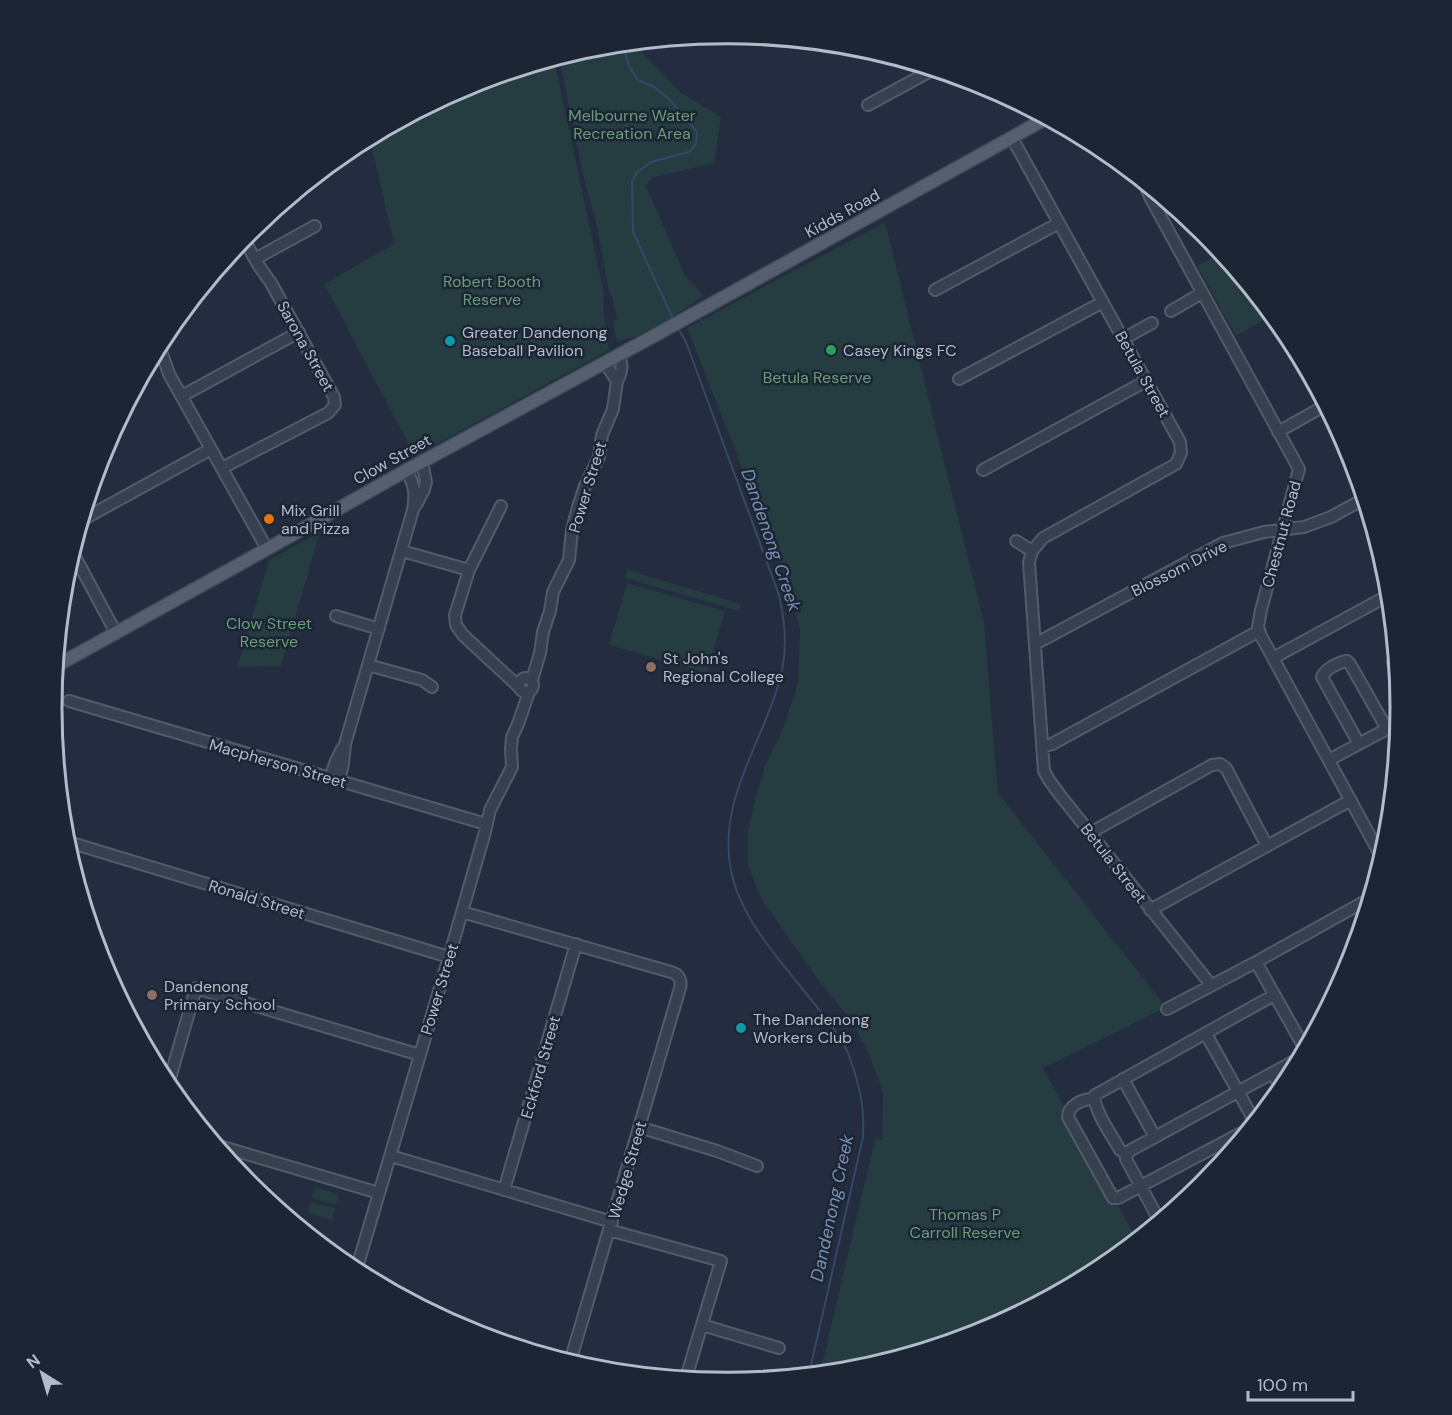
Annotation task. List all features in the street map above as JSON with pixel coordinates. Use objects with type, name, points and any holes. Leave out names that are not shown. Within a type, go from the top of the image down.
[{"type":"main road","name":"Kidds Road","points":[[652,337],[1040,122]]},
{"type":"main road","name":"Clow Street","points":[[63,662],[422,461],[652,337]]},
{"type":"street","points":[[868,105],[924,74]]},
{"type":"street","name":"Betula Street","points":[[1012,138],[1180,442],[1181,453],[1176,464],[1043,538],[1032,551],[1029,562],[1043,766],[1046,777],[1211,986]]},
{"type":"street","name":"Chestnut Road","points":[[1150,197],[1299,469],[1259,617],[1259,632]]},
{"type":"street","points":[[935,290],[1059,223]]},
{"type":"street","points":[[255,259],[315,226]]},
{"type":"street","name":"Sarona Street","points":[[222,468],[328,413],[335,405],[334,397],[299,332],[248,247]]},
{"type":"street","points":[[1171,311],[1202,293]]},
{"type":"street","points":[[959,379],[1103,302]]},
{"type":"street","points":[[1123,339],[1152,323]]},
{"type":"street","points":[[182,396],[299,332]]},
{"type":"street","name":"Power Street","points":[[359,1261],[486,824],[493,802],[510,773],[511,743],[519,724],[524,684],[540,653],[553,592],[569,560],[572,530],[578,507],[599,457],[602,435],[613,409],[622,361],[619,355]]},
{"type":"street","points":[[161,360],[267,549]]},
{"type":"street","points":[[605,363],[617,381]]},
{"type":"street","points":[[983,470],[1146,381]]},
{"type":"street","points":[[1278,432],[1319,409]]},
{"type":"street","points":[[91,515],[211,449]]},
{"type":"street","points":[[413,510],[426,482],[422,461]]},
{"type":"street","points":[[334,779],[343,764],[345,744],[413,510],[414,488],[407,470]]},
{"type":"street","name":"Blossom Drive","points":[[1035,644],[1223,543],[1264,532],[1304,527],[1331,517],[1357,503]]},
{"type":"street","points":[[501,506],[469,570],[455,615],[456,625],[463,635],[504,673],[524,684]]},
{"type":"street","points":[[1016,541],[1032,551]]},
{"type":"street","points":[[402,551],[469,570]]},
{"type":"street","points":[[79,563],[116,633]]},
{"type":"street","points":[[1273,658],[1381,600]]},
{"type":"street","points":[[336,616],[379,629]]},
{"type":"street","points":[[1042,747],[1052,744],[1259,632],[1375,845]]},
{"type":"street","points":[[1329,760],[1359,744],[1387,729],[1347,661],[1325,672],[1322,677],[1359,744]]},
{"type":"street","points":[[368,665],[422,680],[432,687]]},
{"type":"street","name":"Macpherson Street","points":[[69,701],[486,824]]},
{"type":"street","points":[[1090,833],[1212,765],[1220,764],[1226,768],[1267,846]]},
{"type":"street","points":[[1150,910],[1351,800]]},
{"type":"street","name":"Ronald Street","points":[[77,845],[449,957]]},
{"type":"street","points":[[1167,1009],[1256,963],[1360,904]]},
{"type":"street","points":[[462,912],[576,944]]},
{"type":"street","name":"Wedge Street","points":[[573,1353],[681,983],[679,977],[671,972],[576,944]]},
{"type":"street","name":"Eckford Street","points":[[504,1190],[576,944]]},
{"type":"street","points":[[1256,963],[1300,1041]]},
{"type":"street","points":[[172,1072],[196,988],[420,1054]]},
{"type":"street","points":[[1127,1154],[1120,1150],[1097,1107],[1095,1095],[1275,995]]},
{"type":"street","points":[[1206,1034],[1251,1115]]},
{"type":"street","points":[[1156,1213],[1126,1159],[1127,1154],[1284,1067]]},
{"type":"street","points":[[1273,1073],[1276,1079]]},
{"type":"street","points":[[1123,1079],[1155,1137]]},
{"type":"street","points":[[1094,1099],[1086,1099],[1070,1107],[1068,1117],[1113,1198],[1118,1198],[1230,1139]]},
{"type":"street","points":[[639,1127],[757,1166]]},
{"type":"street","points":[[231,1149],[379,1193]]},
{"type":"street","points":[[391,1156],[504,1190],[721,1261],[688,1370]]},
{"type":"street","points":[[702,1326],[779,1348]]},
{"type":"green space","name":"Melbourne Water Recreation Area","points":[[639,49],[680,92],[721,117],[714,163],[651,178],[646,186],[684,276],[704,296],[658,326],[618,342],[613,321],[617,319],[583,175],[561,64]]},
{"type":"green space","name":"Robert Booth Reserve","points":[[554,66],[604,294],[603,307],[609,350],[415,456],[324,284],[394,244],[371,146],[394,132],[432,112],[472,94]]},
{"type":"green space","points":[[885,222],[984,623],[998,793],[1166,1007],[1043,1068],[1132,1232],[1095,1260],[1058,1283],[980,1321],[898,1349],[822,1365],[875,1139],[882,1140],[883,1093],[870,1056],[851,1020],[819,981],[762,900],[748,866],[748,831],[754,803],[765,766],[784,727],[798,683],[800,630],[790,589],[687,328]]},
{"type":"green space","points":[[1213,257],[1265,320],[1236,336],[1197,266]]},
{"type":"green space","name":"Clow Street Reserve","points":[[320,532],[281,666],[237,667],[269,560]]},
{"type":"green space","points":[[627,570],[741,604],[739,611],[625,578]]},
{"type":"green space","points":[[627,583],[725,611],[707,673],[609,645]]},
{"type":"green space","points":[[315,1187],[339,1194],[336,1205],[312,1198]]},
{"type":"green space","points":[[311,1202],[335,1208],[332,1220],[308,1213]]},
{"type":"waterway","name":"Dandenong Creek","points":[[625,51],[629,66],[638,80],[654,87],[669,99],[697,132],[696,144],[689,152],[651,162],[637,172],[632,182],[633,232],[674,321]]},
{"type":"waterway","name":"Dandenong Creek","points":[[678,328],[686,342],[779,595],[784,624],[785,642],[779,683],[743,774],[732,811],[729,831],[731,871],[737,891],[756,928],[844,1044],[854,1070],[862,1104],[863,1137],[811,1366]]},
{"type":"place","name":"Greater Dandenong Baseball Pavilion","points":[[450,341]]},
{"type":"place","name":"Casey Kings FC","points":[[831,350]]},
{"type":"place","name":"Mix Grill and Pizza","points":[[269,519]]},
{"type":"place","name":"St John's Regional College","points":[[651,667]]},
{"type":"place","name":"Dandenong Primary School","points":[[152,995]]},
{"type":"place","name":"The Dandenong Workers Club","points":[[741,1028]]},
{"type":"park label","name":"Betula Reserve","points":[[817,377]]},
{"type":"park label","name":"Thomas P Carroll Reserve","points":[[965,1223]]}]
